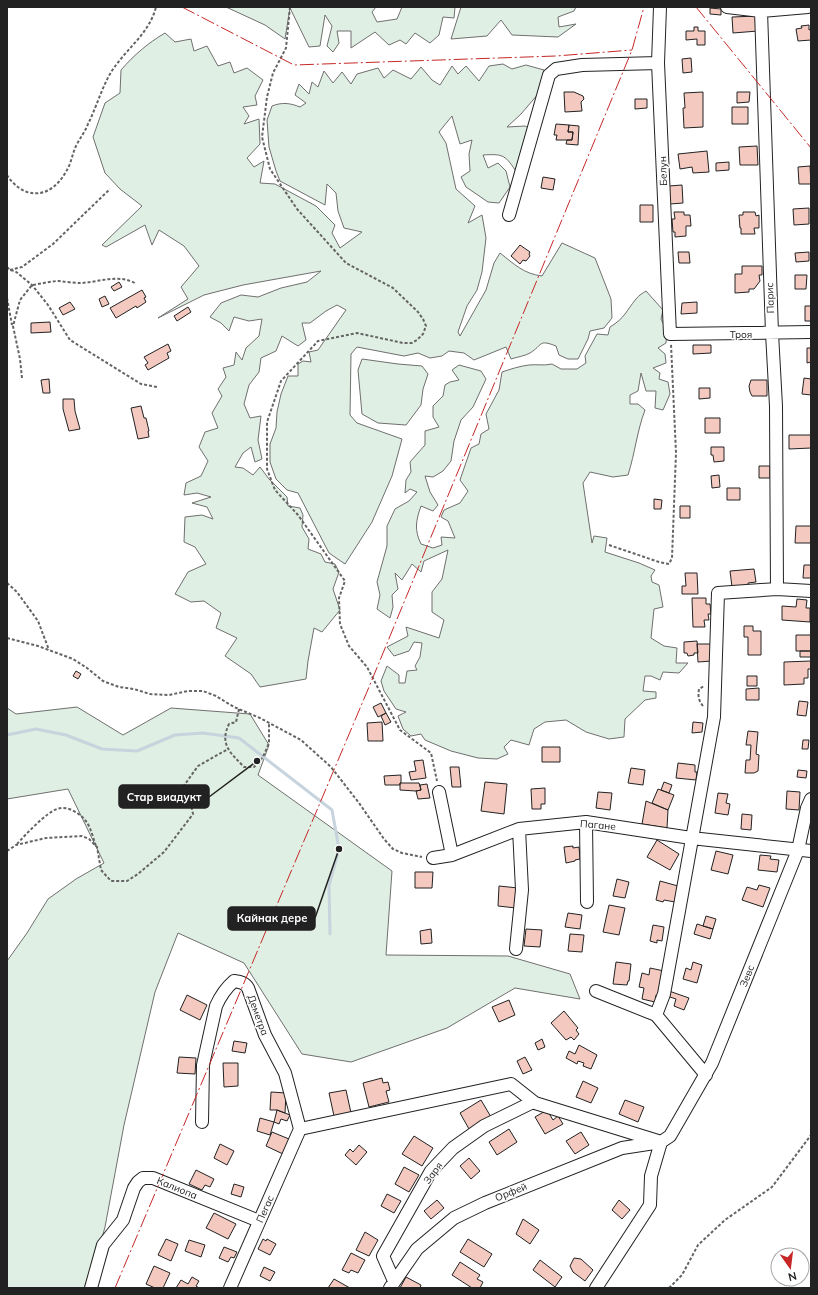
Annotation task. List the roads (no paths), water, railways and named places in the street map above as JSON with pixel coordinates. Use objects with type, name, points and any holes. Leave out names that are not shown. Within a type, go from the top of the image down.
[{"type":"street","name":"Белун","points":[[660,7],[658,63],[670,334]]},
{"type":"street","points":[[727,7],[762,9],[808,7]]},
{"type":"street","name":"Парис","points":[[762,9],[772,333],[776,406],[777,589]]},
{"type":"street","points":[[508,215],[550,75],[556,69],[582,65],[658,63]]},
{"type":"street","name":"Троя","points":[[670,334],[811,332]]},
{"type":"street","points":[[656,1015],[664,994],[714,717],[718,593],[777,589],[811,591]]},
{"type":"street","points":[[439,792],[452,855]]},
{"type":"street","name":"Зевс","points":[[661,1142],[670,1136],[712,1063],[798,850],[811,799]]},
{"type":"street","points":[[586,822],[587,902]]},
{"type":"street","name":"Пагане","points":[[433,858],[452,855],[519,829],[586,822],[691,838],[811,851]]},
{"type":"street","points":[[516,949],[522,890],[519,829]]},
{"type":"street","name":"Деметра","points":[[202,1122],[203,1065],[216,1006],[234,981],[245,984],[248,988],[265,1036],[285,1073],[300,1130]]},
{"type":"street","points":[[596,991],[656,1015],[706,1075]]},
{"type":"street","points":[[300,1130],[511,1084],[533,1102],[661,1142],[651,1176],[650,1205],[596,1288]]},
{"type":"street","name":"Заря","points":[[392,1285],[383,1256],[431,1171],[453,1148],[484,1126],[533,1102]]},
{"type":"street","name":"Пегас","points":[[230,1288],[300,1130]]},
{"type":"street","name":"Орфей","points":[[392,1285],[417,1249],[454,1218],[485,1203],[622,1148],[661,1142]]},
{"type":"street","name":"Калиопа","points":[[91,1288],[103,1246],[123,1220],[134,1188],[143,1178],[153,1178],[259,1221]]},
{"type":"waterway","points":[[7,735],[36,729],[66,735],[102,749],[137,751],[175,735],[203,733],[239,738],[332,810],[339,849],[329,886],[330,934]]},
{"type":"place","name":"Стар виадукт","points":[[257,761]]},
{"type":"place","name":"Кайнак дере","points":[[339,849]]}]
